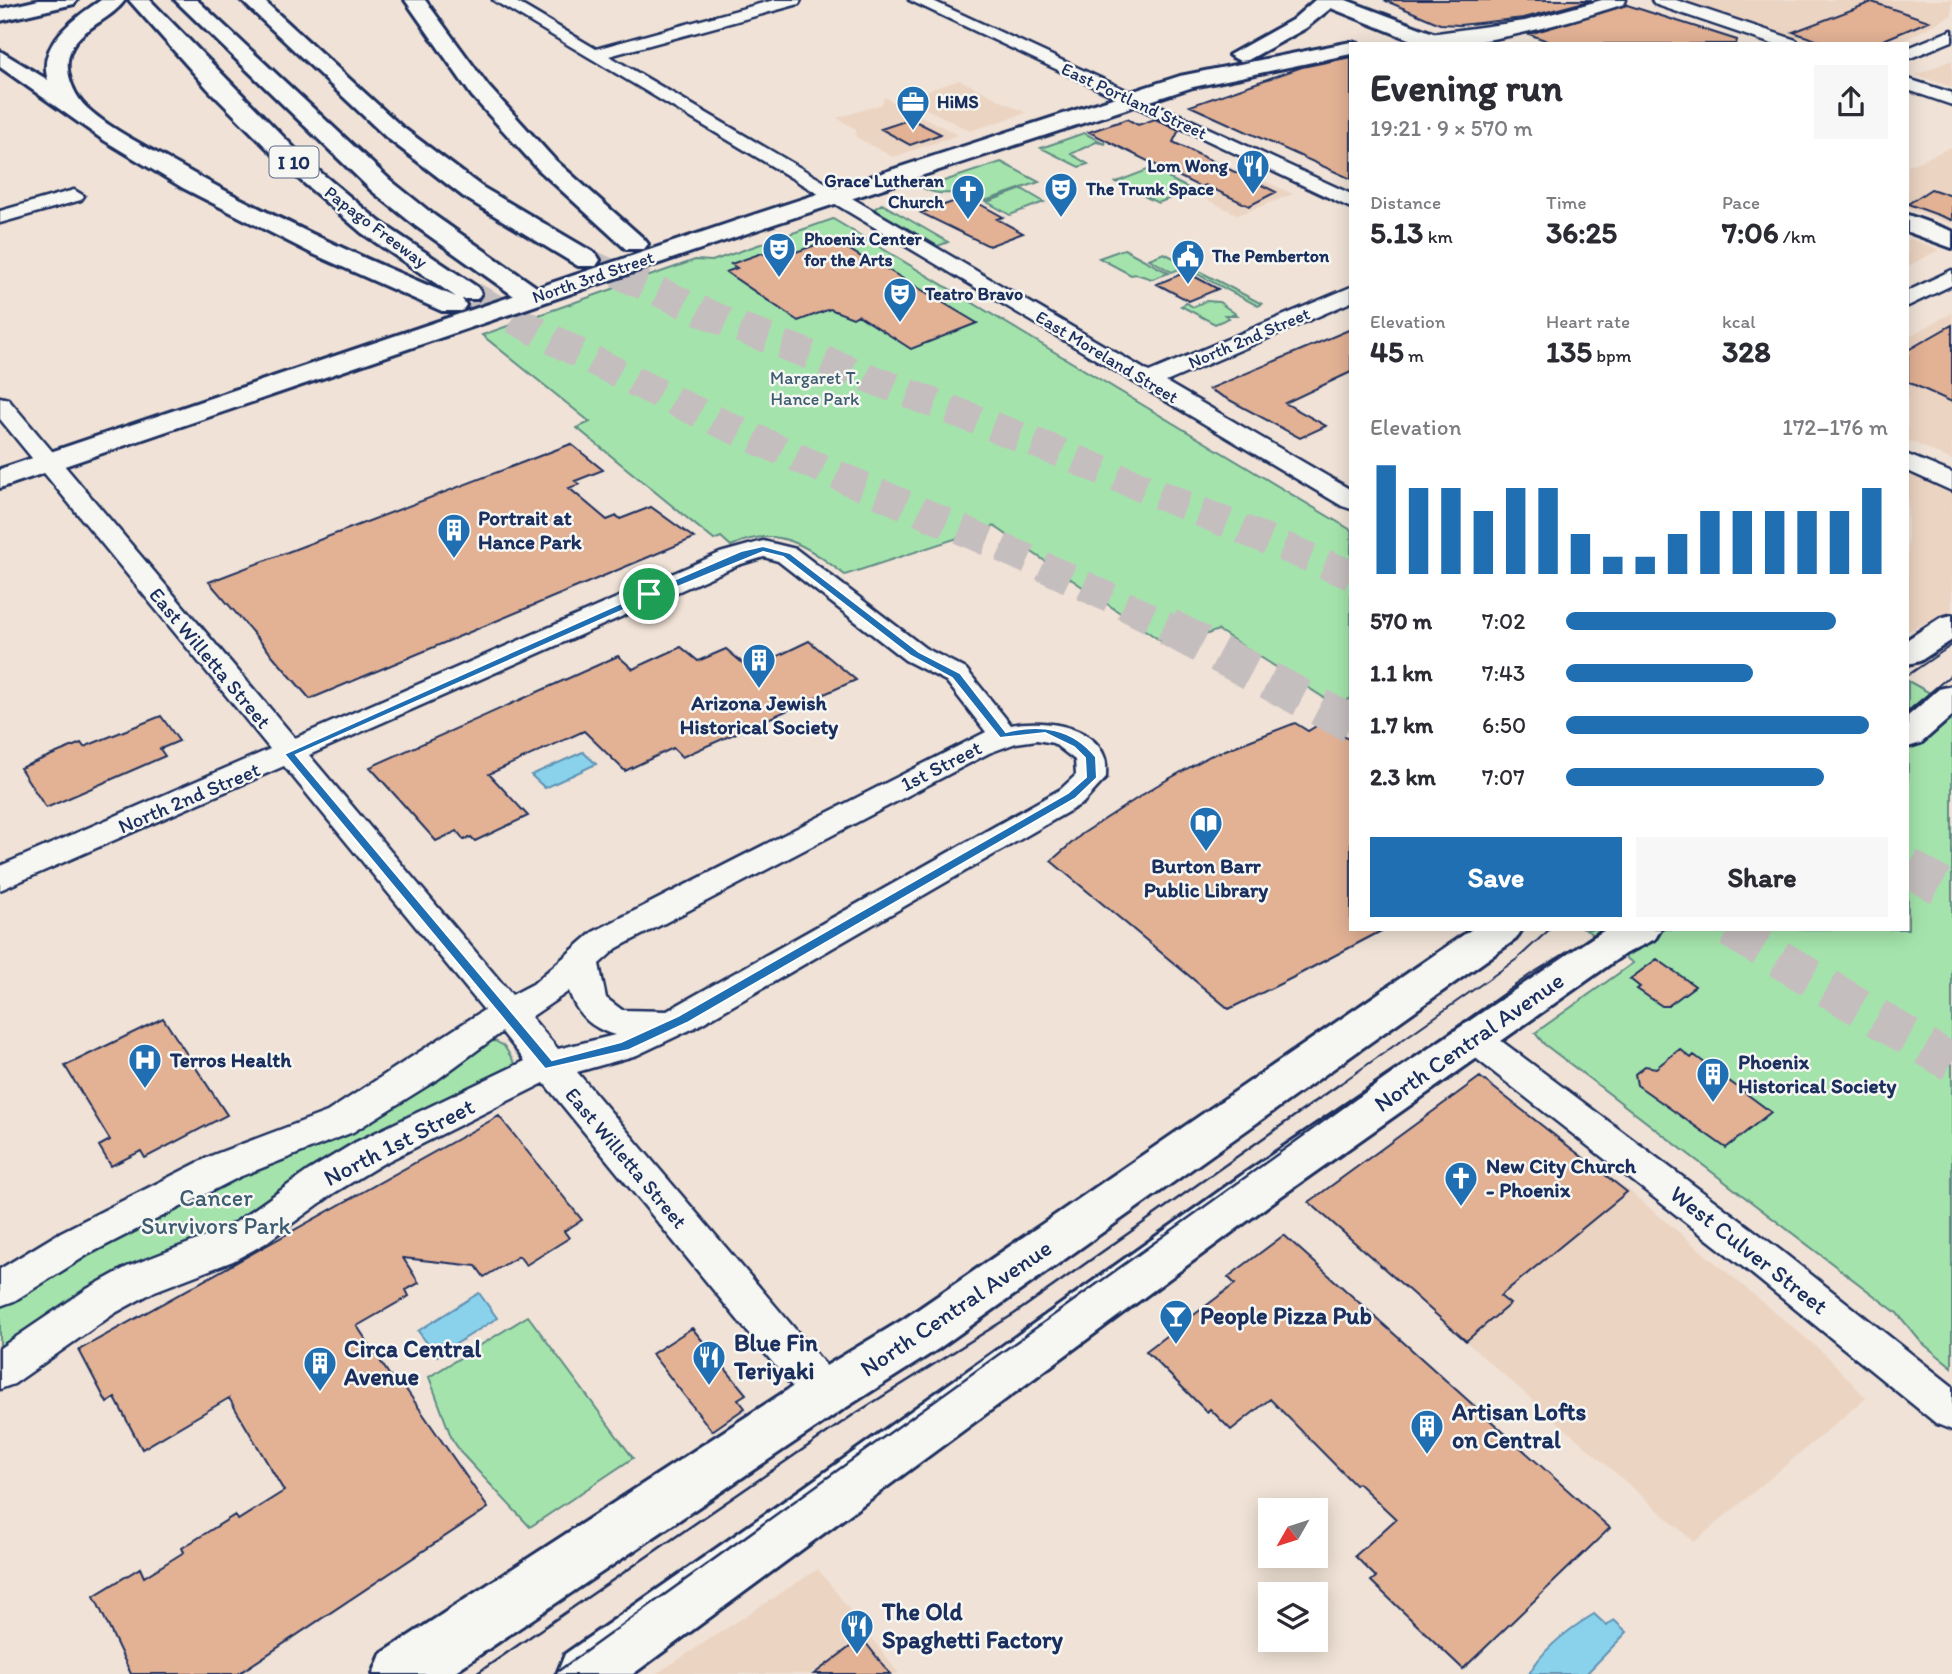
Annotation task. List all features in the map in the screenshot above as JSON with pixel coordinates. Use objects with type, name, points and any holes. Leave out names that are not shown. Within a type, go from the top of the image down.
[{"type":"main road","points":[[0,15],[67,0]]},
{"type":"main road","points":[[76,109],[58,84],[55,67],[65,41],[87,19],[115,0]]},
{"type":"main road","name":"Papago Freeway","points":[[76,109],[108,133],[152,159],[357,267],[463,301],[313,179],[234,103],[139,0]]},
{"type":"main road","points":[[185,0],[278,92],[412,211],[545,293]]},
{"type":"main road","points":[[205,0],[292,89],[374,164],[545,293]]},
{"type":"main road","points":[[251,0],[394,132],[473,192],[587,260]]},
{"type":"main road","points":[[1328,0],[1436,42]]},
{"type":"main road","name":"North 3rd Street","points":[[1188,81],[1270,41],[1319,11],[1328,0]]},
{"type":"main road","points":[[407,2],[426,12],[432,27],[480,91],[546,164],[635,244]]},
{"type":"main road","name":"North 3rd Street","points":[[0,478],[545,293],[1188,81],[1349,48]]},
{"type":"main road","points":[[0,58],[76,109]]},
{"type":"main road","points":[[1909,223],[1952,240]]},
{"type":"main road","points":[[1909,653],[1952,625]]},
{"type":"main road","points":[[1909,733],[1952,697]]},
{"type":"main road","name":"North Central Avenue","points":[[401,1674],[824,1394],[921,1334],[1499,931]]},
{"type":"main road","name":"North Central Avenue","points":[[585,1674],[822,1506],[1261,1186],[1625,937]]},
{"type":"street","name":"East Moreland Street","points":[[501,0],[1349,500]]},
{"type":"street","points":[[594,55],[793,0]]},
{"type":"street","name":"East Portland Street","points":[[917,0],[1349,201]]},
{"type":"street","points":[[1436,42],[1536,25],[1618,0]]},
{"type":"street","points":[[1660,0],[1784,42]]},
{"type":"street","points":[[1909,54],[1952,35]]},
{"type":"street","points":[[1909,83],[1952,99]]},
{"type":"street","points":[[0,217],[74,196]]},
{"type":"street","points":[[1909,299],[1952,276]]},
{"type":"street","name":"North 2nd Street","points":[[1148,381],[1349,295]]},
{"type":"street","name":"East Willetta Street","points":[[0,404],[824,1394]]},
{"type":"street","points":[[1909,462],[1952,482]]},
{"type":"street","name":"North 2nd Street","points":[[0,879],[717,564],[763,549],[787,555],[915,654],[956,675],[1004,736]]},
{"type":"street","name":"1st Street","points":[[506,1014],[545,993],[605,940],[978,746],[1028,730],[1047,730],[1064,736],[1090,757],[1091,778],[1072,796],[682,1019],[625,1046],[549,1065]]},
{"type":"street","name":"1st Street","points":[[582,962],[582,987],[587,1002],[599,1013],[619,1024],[644,1026],[682,1019]]},
{"type":"street","name":"North 1st Street","points":[[0,1289],[75,1243],[226,1166],[340,1122],[506,1014]]},
{"type":"street","name":"West Culver Street","points":[[1476,1040],[1766,1262],[1952,1411]]},
{"type":"street","name":"North 1st Street","points":[[0,1371],[101,1301],[141,1279],[219,1249],[250,1233],[321,1182],[369,1153],[549,1065]]},
{"type":"shaded area","points":[[1674,0],[1952,0],[1952,15],[1901,42],[1798,42]]},
{"type":"shaded area","points":[[1952,60],[1952,87],[1916,75]]},
{"type":"shaded area","points":[[960,80],[1026,113],[970,131],[905,98]]},
{"type":"shaded area","points":[[884,97],[958,135],[893,157],[856,137],[856,129],[837,118],[882,104]]},
{"type":"shaded area","points":[[1952,147],[1952,224],[1909,208],[1909,166]]},
{"type":"shaded area","points":[[1258,178],[1293,194],[1238,215],[1204,198]]},
{"type":"shaded area","points":[[1909,238],[1939,250],[1909,265]]},
{"type":"shaded area","points":[[1952,313],[1952,460],[1909,440],[1909,336]]},
{"type":"shaded area","points":[[1909,473],[1952,494],[1952,611],[1909,631]]},
{"type":"shaded area","points":[[1480,1077],[1628,1190],[1826,1355],[1866,1398],[1694,1542],[1307,1202]]},
{"type":"shaded area","points":[[818,1569],[899,1674],[656,1674]]},
{"type":"green space","points":[[1084,133],[1106,144],[1096,142],[1071,154],[1088,164],[1079,167],[1041,148]]},
{"type":"green space","points":[[1001,162],[1039,182],[985,201],[968,192],[939,193],[923,188]]},
{"type":"green space","points":[[1150,169],[1192,190],[1158,203],[1116,182]]},
{"type":"green space","points":[[1022,189],[1044,202],[1010,215],[987,202]]},
{"type":"green space","points":[[882,204],[948,242],[938,246],[874,209]]},
{"type":"green space","name":"Margaret T. Hance Park","points":[[833,219],[1349,529],[1349,699],[1337,706],[1218,630],[1171,648],[994,526],[845,575],[818,555],[792,541],[763,537],[748,539],[731,546],[721,537],[714,540],[577,428],[590,422],[482,335],[695,260],[712,261]]},
{"type":"green space","points":[[1124,249],[1169,273],[1152,279],[1131,275],[1099,258]]},
{"type":"green space","points":[[1164,253],[1262,304],[1258,306],[1184,267],[1172,272],[1149,259]]},
{"type":"green space","points":[[1206,301],[1219,302],[1237,315],[1225,315],[1229,318],[1215,324],[1181,306],[1187,303],[1193,307]]},
{"type":"green space","points":[[1909,682],[1952,705],[1952,1367],[1921,1342],[1897,1313],[1544,1044],[1535,1033],[1633,963],[1588,931],[1909,931]]},
{"type":"green space","name":"Cancer Survivors Park","points":[[495,1041],[504,1046],[518,1068],[0,1363],[0,1308],[58,1263],[484,1042]]},
{"type":"green space","points":[[528,1316],[633,1458],[530,1527],[463,1455],[452,1439],[429,1377]]},
{"type":"water","points":[[583,752],[596,764],[545,788],[531,775]]},
{"type":"water","points":[[479,1293],[497,1318],[437,1356],[418,1331]]},
{"type":"water","points":[[1594,1614],[1607,1626],[1614,1620],[1627,1632],[1586,1674],[1529,1674],[1557,1640]]},
{"type":"building","points":[[1384,0],[1592,0],[1524,18],[1460,25],[1440,24]]},
{"type":"building","points":[[1872,2],[1929,21],[1879,42],[1821,42],[1793,32]]},
{"type":"building","points":[[1627,5],[1737,40],[1550,42],[1529,34]]},
{"type":"building","points":[[1349,57],[1349,178],[1190,106],[1302,67]]},
{"type":"building","name":"HiMS","points":[[911,119],[941,134],[910,145],[881,129]]},
{"type":"building","points":[[1127,119],[1138,125],[1155,119],[1179,130],[1173,142],[1276,192],[1249,206],[1205,185],[1200,187],[1089,132]]},
{"type":"building","points":[[1931,189],[1952,196],[1952,220],[1909,204]]},
{"type":"building","name":"Grace Lutheran Church","points":[[967,197],[1003,217],[997,219],[1023,233],[989,246],[921,213]]},
{"type":"building","name":"Phoenix Center for the Arts","points":[[827,241],[837,242],[871,263],[875,262],[977,323],[911,349],[858,315],[853,318],[830,309],[798,321],[726,272],[737,268],[731,264],[762,253],[769,257],[781,253],[785,256]]},
{"type":"building","name":"The Pemberton","points":[[1186,272],[1218,289],[1189,301],[1157,284]]},
{"type":"building","points":[[1952,325],[1952,402],[1909,382],[1909,349]]},
{"type":"building","points":[[1349,330],[1349,373],[1285,403],[1326,426],[1300,438],[1209,389]]},
{"type":"building","name":"Portrait at Hance Park","points":[[571,444],[603,470],[575,481],[580,484],[569,488],[607,520],[617,516],[620,519],[651,507],[694,538],[310,699],[209,582]]},
{"type":"building","points":[[809,641],[856,680],[682,757],[673,748],[625,771],[584,731],[489,774],[528,816],[475,841],[471,837],[464,840],[457,831],[436,841],[370,767],[618,656],[633,669],[681,647],[698,661],[726,649],[746,666],[753,662],[757,666]]},
{"type":"building","points":[[161,716],[179,741],[160,749],[165,756],[46,808],[20,768],[81,743],[84,747]]},
{"type":"building","name":"Burton Barr Public Library","points":[[1323,722],[1349,740],[1349,931],[1381,931],[1229,1009],[1051,861],[1082,834],[1156,786],[1210,756],[1295,723],[1308,731]]},
{"type":"building","points":[[1657,959],[1695,986],[1668,1006],[1662,1006],[1637,989],[1640,987],[1630,979]]},
{"type":"building","name":"Terros Health","points":[[163,1018],[227,1115],[145,1158],[141,1151],[111,1166],[99,1146],[110,1140],[65,1066]]},
{"type":"building","name":"Phoenix Historical Society","points":[[1680,1049],[1691,1058],[1694,1055],[1771,1112],[1726,1148],[1637,1085],[1635,1074],[1645,1066],[1656,1068]]},
{"type":"building","name":"New City Church - Phoenix","points":[[1480,1077],[1627,1192],[1500,1296],[1510,1304],[1466,1341],[1309,1202]]},
{"type":"building","name":"Circa Central Avenue","points":[[499,1116],[582,1220],[564,1231],[569,1238],[526,1265],[519,1256],[484,1277],[476,1266],[403,1258],[419,1283],[406,1290],[409,1296],[357,1326],[398,1388],[403,1385],[488,1508],[238,1674],[131,1674],[94,1596],[140,1568],[144,1577],[184,1552],[182,1548],[235,1515],[238,1520],[284,1491],[229,1398],[142,1449],[115,1398],[107,1403],[79,1350]]},
{"type":"building","name":"Artisan Lofts on Central","points":[[1284,1235],[1610,1528],[1463,1669],[1371,1581],[1376,1577],[1355,1556],[1396,1519],[1358,1483],[1355,1485],[1270,1399],[1231,1430],[1210,1409],[1207,1412],[1146,1351],[1235,1284],[1228,1277]]},
{"type":"building","name":"Blue Fin Teriyaki","points":[[692,1328],[746,1394],[738,1399],[745,1408],[712,1431],[652,1354]]},
{"type":"building","name":"The Old Spaghetti Factory","points":[[862,1638],[890,1674],[814,1674]]},
{"type":"tunnel","points":[[587,260],[621,275]]},
{"type":"tunnel","points":[[617,273],[728,323],[1051,449],[1349,574]]},
{"type":"tunnel","points":[[473,297],[704,415],[1010,551],[1171,629]]},
{"type":"tunnel","points":[[1168,627],[1349,723]]},
{"type":"tunnel","points":[[1909,868],[1952,893]]},
{"type":"tunnel","points":[[1733,931],[1952,1063]]},
{"type":"tram line","points":[[1909,674],[1952,645]]},
{"type":"tram line","points":[[1909,710],[1952,674]]},
{"type":"tram line","points":[[1337,1086],[1517,959],[1548,931]]},
{"type":"tram line","points":[[1373,1086],[1531,974],[1602,931]]},
{"type":"tram line","points":[[476,1674],[853,1415],[1014,1314],[1340,1084]]},
{"type":"tram line","points":[[554,1674],[1375,1084]]},
{"type":"place","name":"HiMS","points":[[913,132]]},
{"type":"place","name":"Lom Wong","points":[[1253,196]]},
{"type":"place","name":"The Trunk Space","points":[[1061,219]]},
{"type":"place","name":"Grace Lutheran Church","points":[[968,221]]},
{"type":"place","name":"Phoenix Center for the Arts","points":[[779,279]]},
{"type":"place","name":"The Pemberton","points":[[1188,286]]},
{"type":"place","name":"Teatro Bravo","points":[[900,324]]},
{"type":"place","name":"Portrait at Hance Park","points":[[454,560]]},
{"type":"place","name":"Arizona Jewish Historical Society","points":[[759,690]]},
{"type":"place","name":"Burton Barr Public Library","points":[[1206,853]]},
{"type":"place","name":"Terros Health","points":[[145,1090]]},
{"type":"place","name":"Phoenix Historical Society","points":[[1713,1104]]},
{"type":"place","name":"New City Church - Phoenix","points":[[1461,1208]]},
{"type":"place","name":"People Pizza Pub","points":[[1176,1346]]},
{"type":"place","name":"Blue Fin Teriyaki","points":[[709,1387]]},
{"type":"place","name":"Circa Central Avenue","points":[[320,1393]]},
{"type":"place","name":"Artisan Lofts on Central","points":[[1427,1456]]},
{"type":"place","name":"The Old Spaghetti Factory","points":[[857,1656]]},
{"type":"route","points":[[763,549],[787,555],[915,654],[956,675],[1004,736],[1028,730],[1047,730],[1078,744],[1090,757],[1093,767],[1091,778],[1072,796],[647,1038],[590,1056],[549,1065],[289,754],[649,594],[744,553],[763,549]]}]
